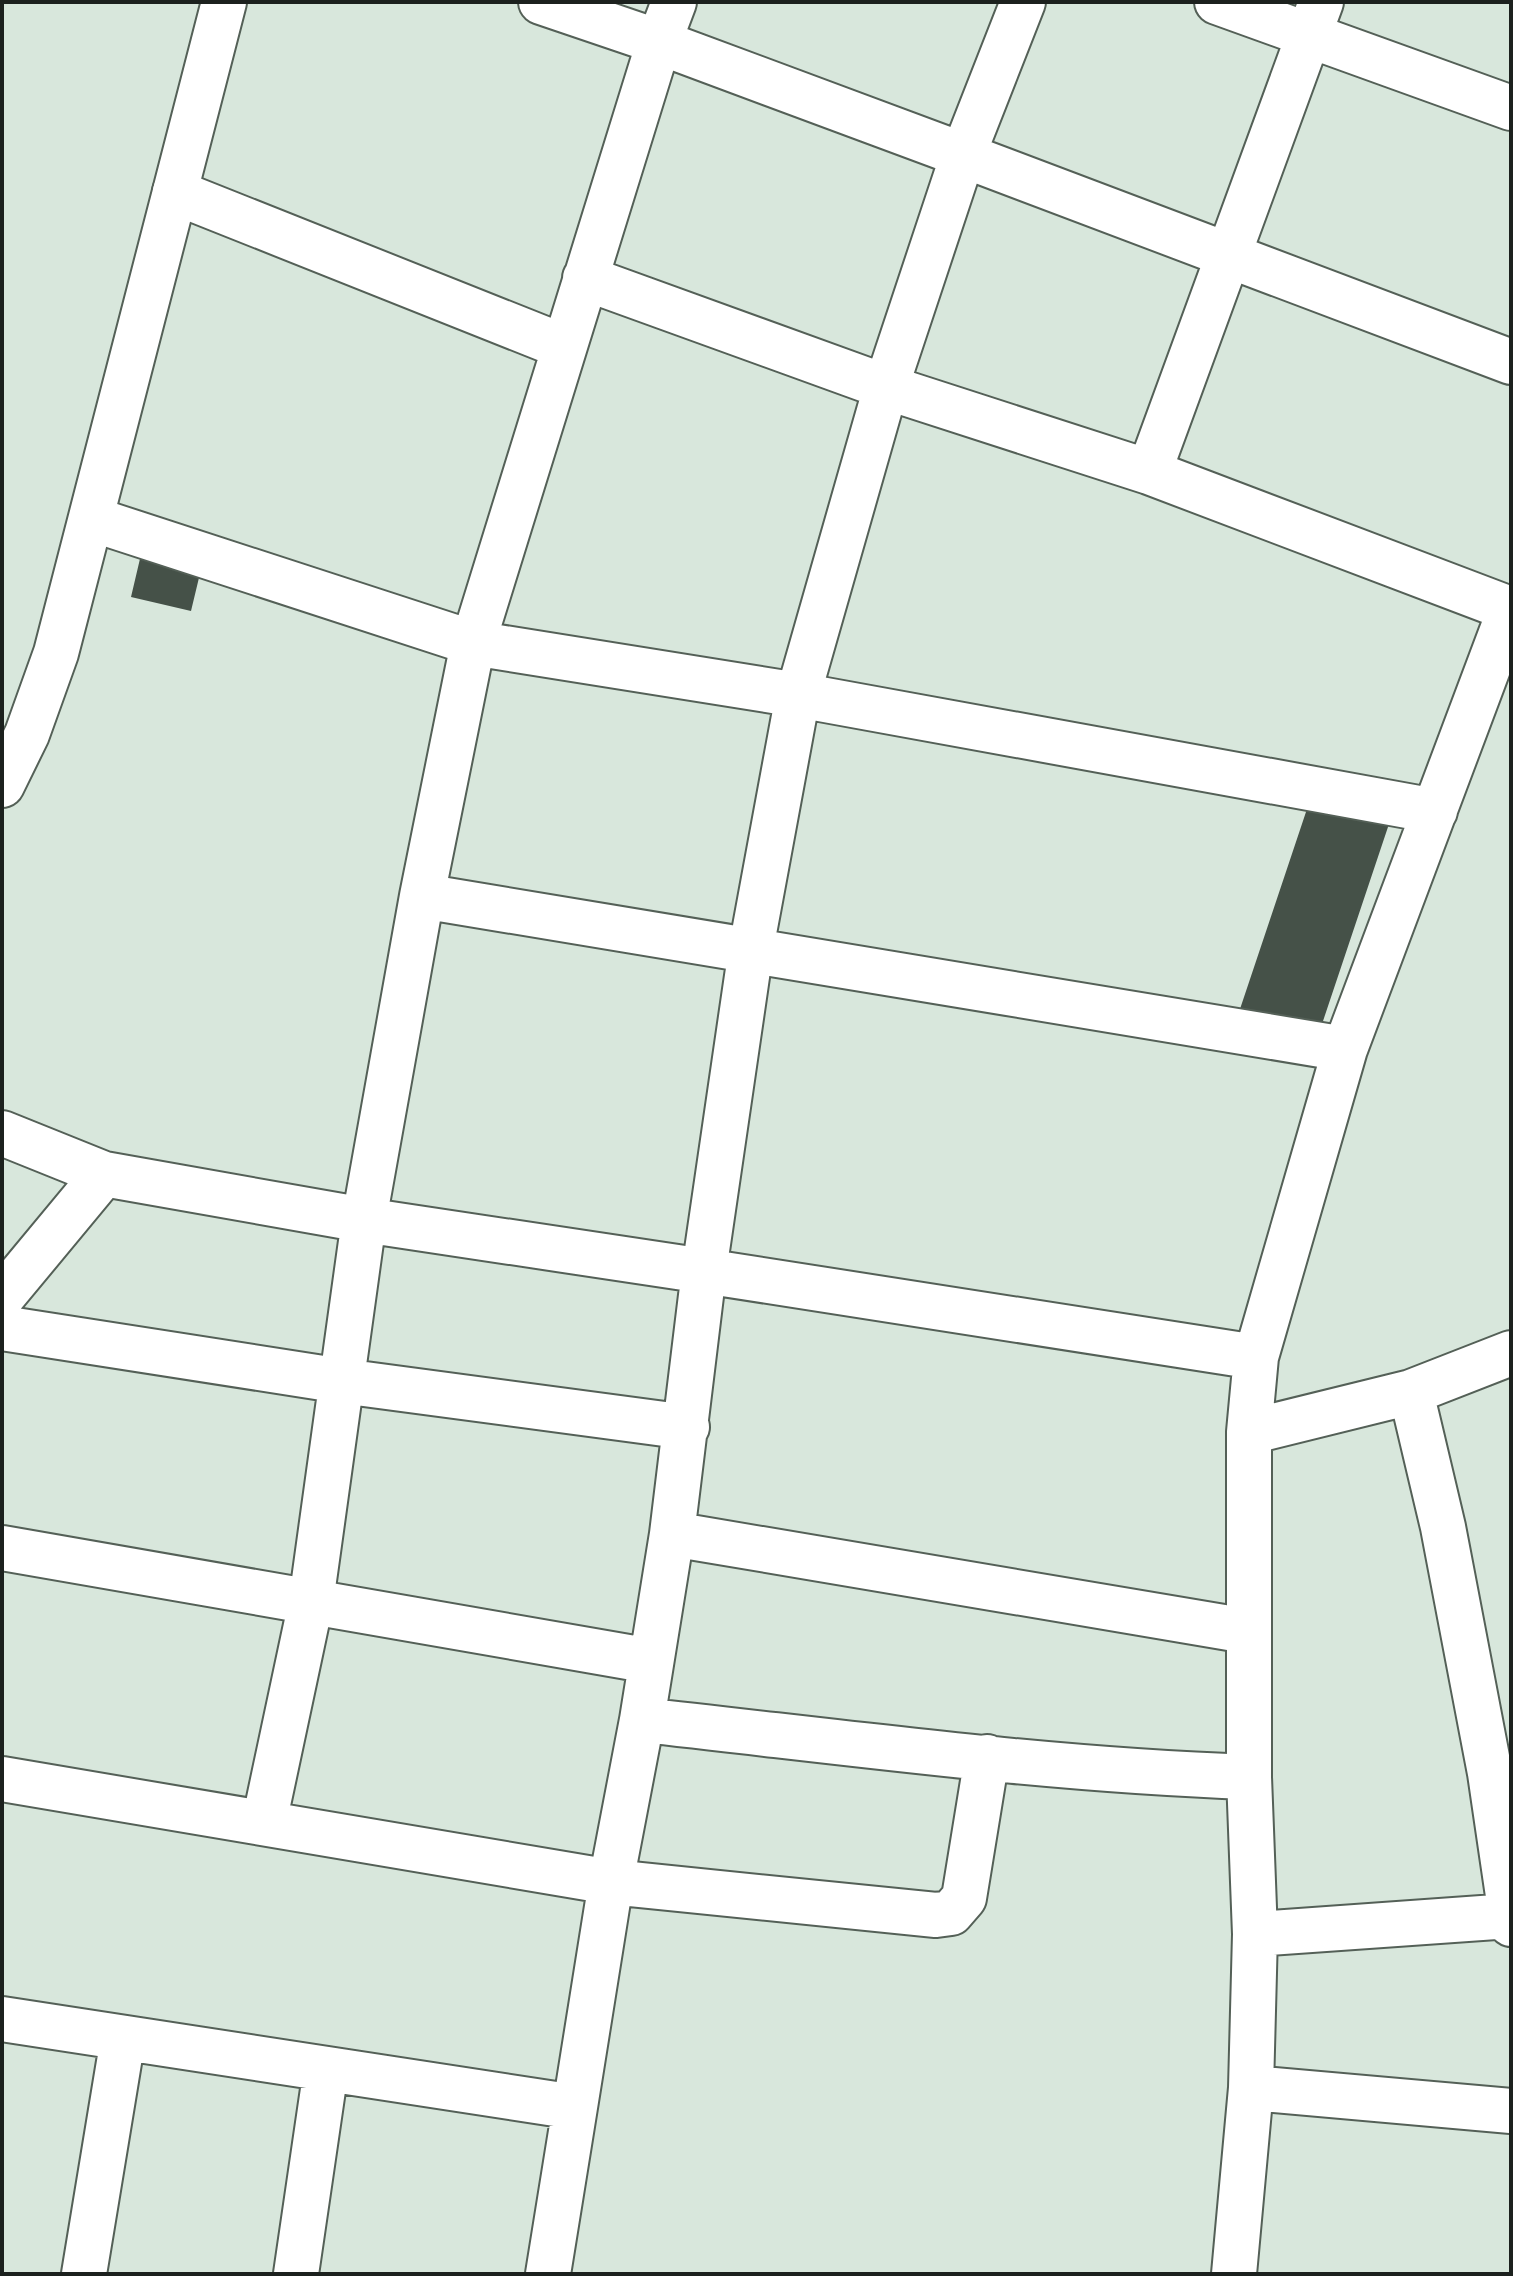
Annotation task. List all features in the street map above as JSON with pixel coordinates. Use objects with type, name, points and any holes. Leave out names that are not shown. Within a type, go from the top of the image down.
[{"type":"street","points":[[2,785],[27,734],[56,653],[224,2]]},
{"type":"street","points":[[541,2],[666,22],[963,155],[1511,362]]},
{"type":"street","points":[[548,2274],[611,1882],[642,1720],[672,1534],[704,1271],[751,949],[798,695],[886,387],[963,155],[1023,2]]},
{"type":"street","points":[[1217,2],[1315,19],[1511,108]]},
{"type":"street","points":[[1149,472],[1315,19]]},
{"type":"street","points":[[264,1823],[311,1602],[364,1220],[422,896],[473,643],[562,346],[666,22]]},
{"type":"street","points":[[175,192],[562,346]]},
{"type":"street","points":[[585,278],[886,387],[1149,472],[1511,608],[1345,1049],[1256,1357],[1249,1432],[1247,1631],[1255,1934],[1251,2088],[1234,2274]]},
{"type":"street","points":[[92,519],[473,643],[798,695],[1435,811]]},
{"type":"street","points":[[422,896],[1345,1049]]},
{"type":"street","points":[[2,1133],[104,1174],[364,1220],[1256,1357]]},
{"type":"street","points":[[2,1297],[104,1174]]},
{"type":"street","points":[[2,1328],[342,1381],[687,1427]]},
{"type":"street","points":[[1249,1432],[1411,1392],[1511,1353]]},
{"type":"street","points":[[1255,1934],[1511,1919],[1484,1742],[1443,1527],[1411,1392]]},
{"type":"street","points":[[672,1534],[1247,1631]]},
{"type":"street","points":[[2,1548],[651,1661]]},
{"type":"street","points":[[642,1720],[987,1757],[1249,1777]]},
{"type":"street","points":[[2,1779],[611,1882],[936,1915],[951,1913],[964,1898],[987,1757]]},
{"type":"street","points":[[2,2019],[575,2107]]},
{"type":"street","points":[[84,2274],[123,2038]]},
{"type":"street","points":[[296,2274],[326,2069]]},
{"type":"street","points":[[1251,2088],[1511,2111]]},
{"type":"building","points":[[143,546],[203,561],[191,611],[131,597]]},
{"type":"building","points":[[1312,794],[1390,821],[1318,1036],[1240,1009]]}]
